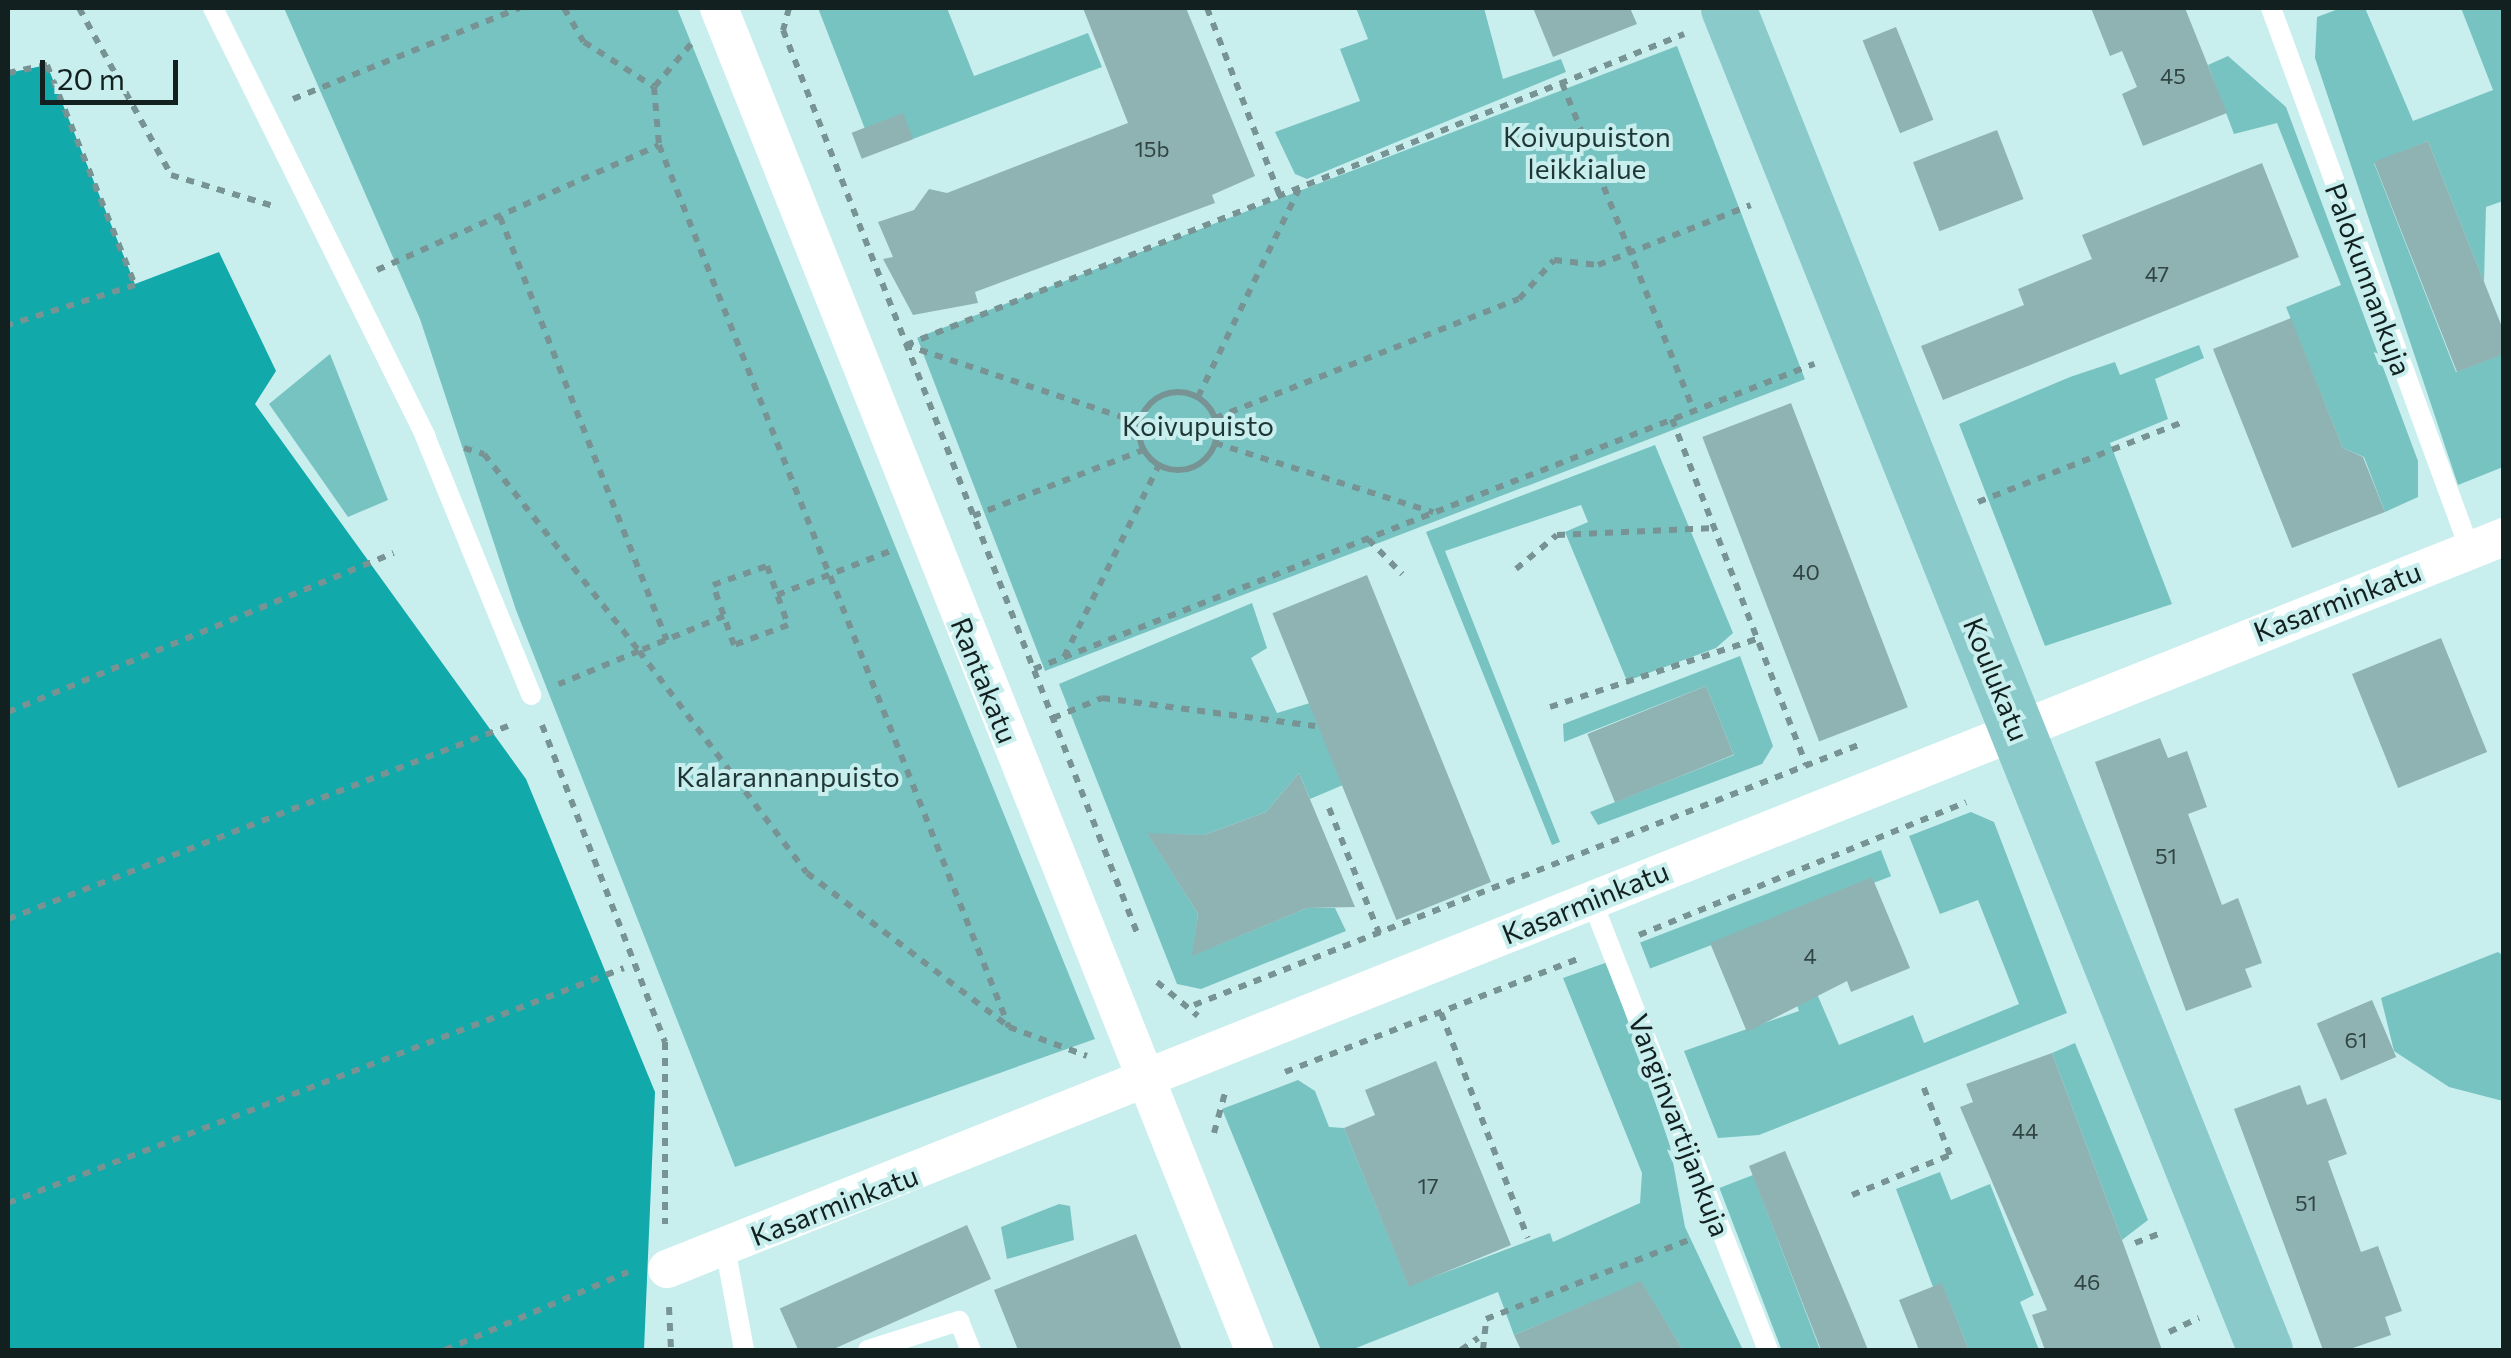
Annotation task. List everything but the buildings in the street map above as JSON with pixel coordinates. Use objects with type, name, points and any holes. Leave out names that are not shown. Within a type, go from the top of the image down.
[{"type":"main road","name":"Koulukatu","points":[[1706,21],[2016,728],[2266,1350]]},
{"type":"street","name":"Rantakatu","points":[[708,22],[1148,1084],[1254,1350]]},
{"type":"street","name":"Kasarminkatu","points":[[667,1263],[724,1247],[1148,1084],[1212,1052],[2486,543]]},
{"type":"lane","points":[[212,8],[425,436],[530,695]]},
{"type":"lane","name":"Palokunnankuja","points":[[2270,8],[2486,543]]},
{"type":"lane","name":"Vanginvartijankuja","points":[[1592,901],[1768,1350]]},
{"type":"lane","points":[[724,1247],[744,1350]]},
{"type":"lane","points":[[868,1350],[959,1321],[971,1350]]},
{"type":"path","points":[[79,8],[171,175],[247,193],[322,229]]},
{"type":"path","points":[[263,111],[520,8]]},
{"type":"path","points":[[564,8],[584,42],[654,87]]},
{"type":"path","points":[[789,8],[783,30],[1145,953]]},
{"type":"path","points":[[1207,8],[1280,196]]},
{"type":"path","points":[[906,345],[1562,83],[1706,21]]},
{"type":"path","points":[[708,22],[654,87],[659,144],[1008,1027]]},
{"type":"path","points":[[8,74],[47,66],[135,285],[8,325]]},
{"type":"path","points":[[1562,83],[1694,411]]},
{"type":"path","points":[[349,282],[659,144]]},
{"type":"path","points":[[1198,398],[1299,188]]},
{"type":"path","points":[[1214,418],[1519,299],[1554,260],[1598,265],[1752,205]]},
{"type":"path","points":[[500,217],[667,640]]},
{"type":"path","points":[[906,345],[1140,422]]},
{"type":"path","points":[[1034,669],[1814,364]]},
{"type":"path","points":[[1162,395],[1198,398],[1214,418],[1215,443],[1192,468],[1159,465],[1144,450],[1140,422],[1162,395]]},
{"type":"path","points":[[1672,420],[1806,765]]},
{"type":"path","points":[[1976,502],[2181,422]]},
{"type":"path","points":[[425,436],[484,454],[807,873],[1008,1027],[1148,1084]]},
{"type":"path","points":[[1215,443],[1436,512]]},
{"type":"path","points":[[1063,658],[1159,465]]},
{"type":"path","points":[[1516,570],[1556,535],[1714,528]]},
{"type":"path","points":[[1368,539],[1402,574]]},
{"type":"path","points":[[8,712],[392,553]]},
{"type":"path","points":[[767,566],[788,625],[734,645],[724,616],[713,586],[767,566]]},
{"type":"path","points":[[671,1350],[665,1042],[530,695],[724,616]]},
{"type":"path","points":[[1550,706],[1757,639]]},
{"type":"path","points":[[1053,718],[1102,698],[1314,726]]},
{"type":"path","points":[[8,919],[508,726]]},
{"type":"path","points":[[1194,1005],[1878,737]]},
{"type":"path","points":[[1329,808],[1379,933]]},
{"type":"path","points":[[8,1203],[624,968]]},
{"type":"path","points":[[1152,971],[1159,989],[1194,1005],[1212,1052],[1228,1094],[1213,1131],[1220,1149]]},
{"type":"path","points":[[1441,1013],[1528,1238]]},
{"type":"path","points":[[1852,1194],[1950,1155],[1922,1084]]},
{"type":"path","points":[[1461,1350],[1478,1338],[1486,1319],[1720,1227]]},
{"type":"path","points":[[2134,1242],[2166,1231]]},
{"type":"path","points":[[445,1350],[667,1263]]},
{"type":"path","points":[[2169,1332],[2200,1318]]},
{"type":"path","points":[[1478,1338],[1483,1350]]},
{"type":"green space","name":"Kalarannanpuisto","points":[[284,8],[677,8],[1095,1039],[735,1167],[516,610],[420,319]]},
{"type":"green space","points":[[818,8],[947,8],[974,76],[1088,33],[1102,67],[913,139],[865,129]]},
{"type":"green space","points":[[1356,8],[1484,8],[1503,79],[1561,59],[1566,72],[1307,179],[1295,174],[1275,132],[1360,101],[1340,49],[1368,39]]},
{"type":"green space","points":[[2341,8],[2365,8],[2413,121],[2493,90],[2461,8],[2503,8],[2503,201],[2486,207],[2484,282],[2428,141],[2374,163],[2456,372],[2503,354],[2503,467],[2458,485],[2315,58],[2317,17]]},
{"type":"green space","name":"Koivupuisto","points":[[1677,46],[1805,379],[1045,671],[917,338]]},
{"type":"green space","points":[[2228,56],[2286,107],[2418,461],[2418,497],[2385,512],[2364,457],[2343,448],[2286,307],[2341,285],[2277,123],[2234,134],[2208,65]]},
{"type":"green space","points":[[2199,345],[2204,358],[2155,379],[2168,419],[2110,443],[2172,604],[2045,646],[1959,424],[2115,362],[2120,375]]},
{"type":"green space","points":[[330,354],[388,500],[348,517],[269,404]]},
{"type":"green space","points":[[1655,445],[1733,633],[1716,648],[1627,681],[1565,532],[1588,522],[1581,505],[1445,551],[1560,842],[1552,845],[1426,532]]},
{"type":"green space","points":[[1252,603],[1267,648],[1251,658],[1277,713],[1310,703],[1343,785],[1310,799],[1299,773],[1266,812],[1204,835],[1148,834],[1198,914],[1193,955],[1307,908],[1335,908],[1346,931],[1201,989],[1177,984],[1059,684]]},
{"type":"green space","points":[[1740,656],[1773,746],[1762,764],[1598,825],[1590,812],[1734,755],[1706,686],[1564,742],[1563,724]]},
{"type":"green space","points":[[1971,812],[1994,822],[2067,1013],[1759,1135],[1718,1138],[1684,1051],[1799,1011],[1796,1002],[1817,994],[1839,1045],[1913,1015],[1924,1043],[2019,1004],[1978,900],[1940,914],[1909,836]]},
{"type":"green space","points":[[1881,850],[1891,876],[1650,969],[1640,942]]},
{"type":"green space","points":[[2498,952],[2504,956],[2503,1101],[2449,1087],[2394,1051],[2381,998]]},
{"type":"green space","points":[[1608,962],[1670,1146],[1685,1227],[1743,1350],[1683,1350],[1641,1282],[1514,1335],[1498,1292],[1351,1350],[1321,1350],[1222,1109],[1298,1080],[1315,1091],[1329,1127],[1344,1128],[1409,1286],[1550,1233],[1553,1242],[1640,1203],[1642,1173],[1563,978]]},
{"type":"green space","points":[[2075,1043],[2148,1220],[2122,1240],[2052,1053]]},
{"type":"green space","points":[[1940,1172],[1951,1200],[1990,1184],[2034,1295],[2020,1302],[2039,1350],[1969,1350],[1942,1284],[1933,1287],[1896,1189]]},
{"type":"green space","points":[[1753,1175],[1820,1350],[1782,1350],[1719,1188]]},
{"type":"green space","points":[[1059,1204],[1070,1206],[1074,1240],[1007,1259],[1001,1227]]},
{"type":"shaded area","points":[[47,65],[135,284],[219,252],[276,371],[255,404],[526,779],[655,1092],[644,1350],[8,1350],[8,73]]},
{"type":"park label","name":"Koivupuiston leikkialue","points":[[1587,152]]}]
